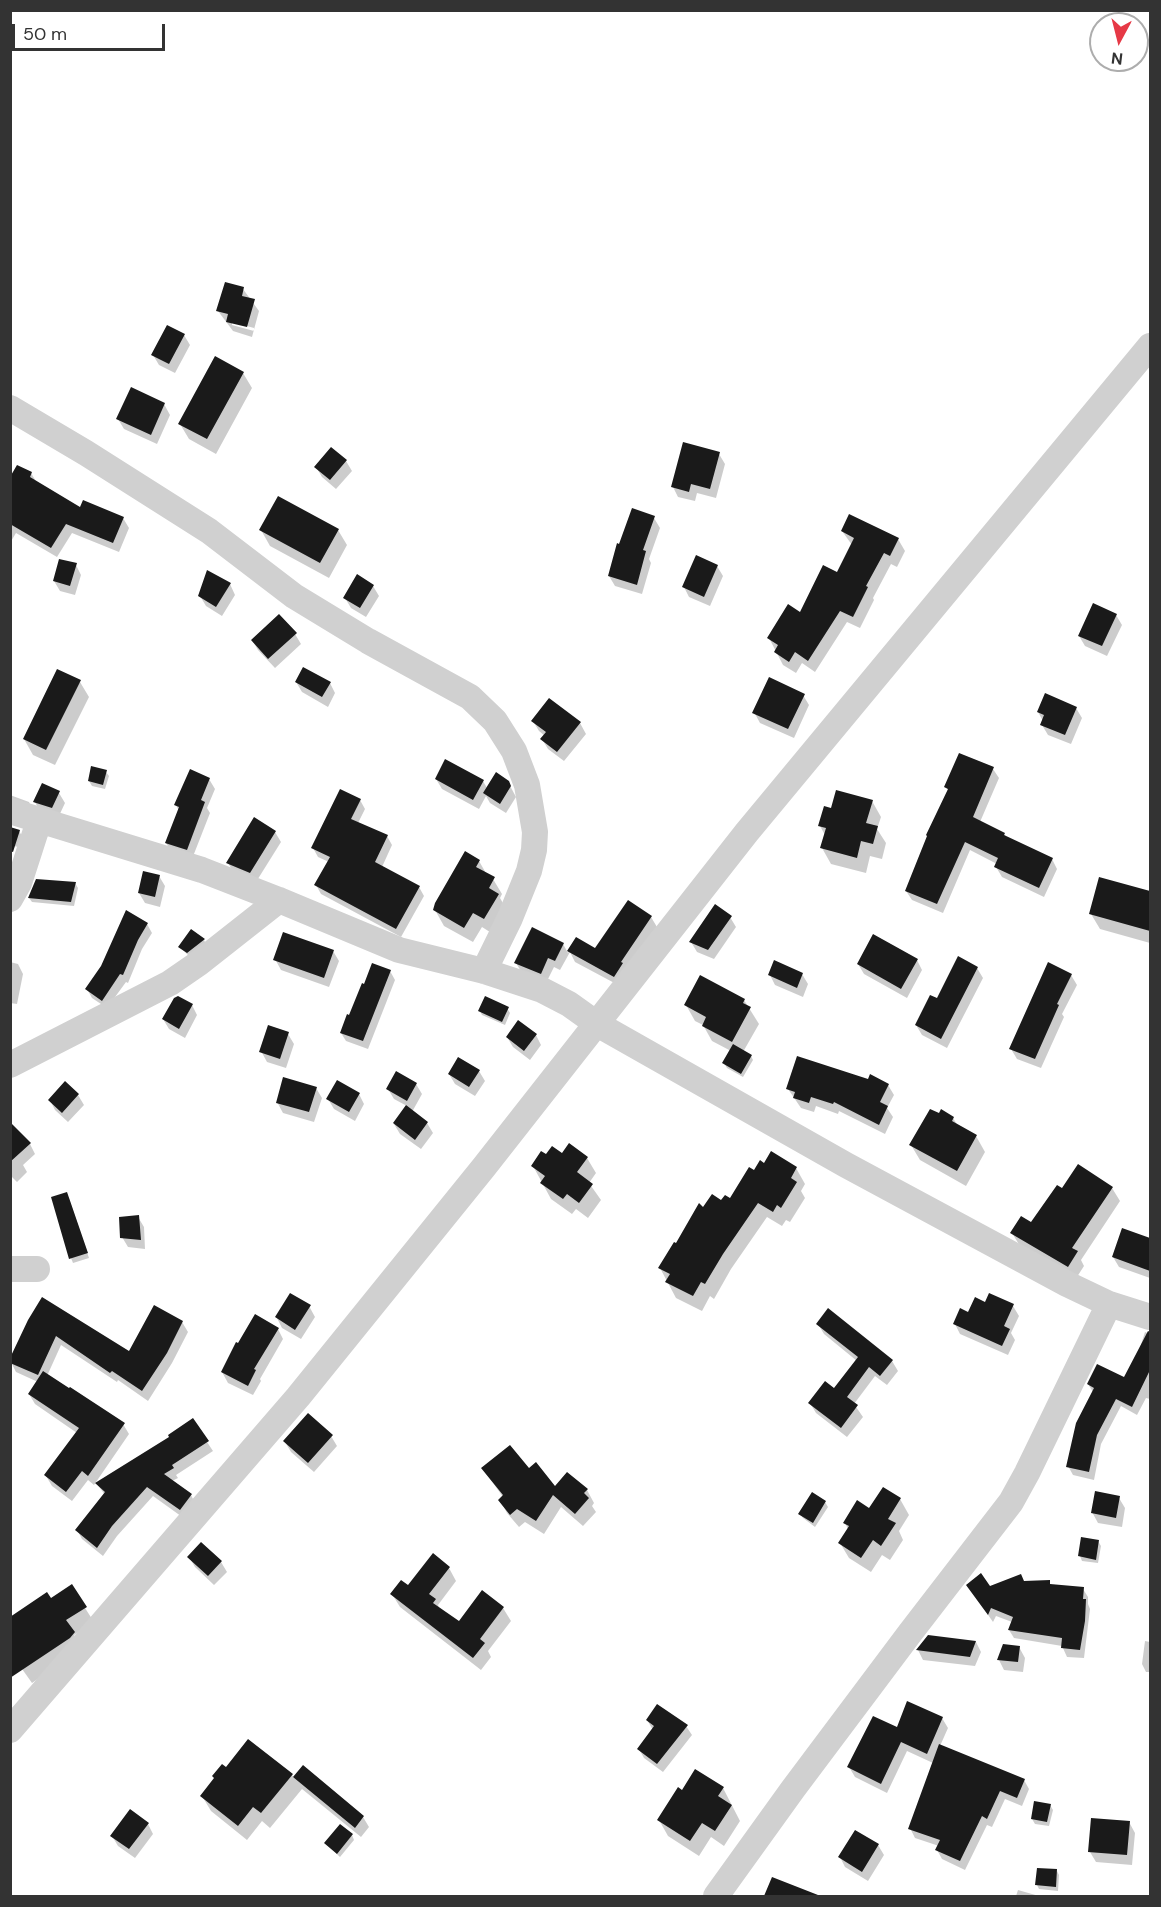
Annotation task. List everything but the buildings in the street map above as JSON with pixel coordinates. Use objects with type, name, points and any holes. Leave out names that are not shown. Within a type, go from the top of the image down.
[{"type":"street","points":[[10,1730],[298,1397],[381,1296],[747,832],[1150,346]]},
{"type":"street","points":[[10,408],[181,513],[302,601],[368,641],[470,697],[495,721],[514,751],[526,785],[534,823],[534,850],[526,881],[484,971]]},
{"type":"street","points":[[10,812],[202,870],[399,950],[484,971],[542,990],[569,1004],[597,1024],[846,1165],[1087,1295],[1150,1317]]},
{"type":"street","points":[[10,899],[19,883],[39,821]]},
{"type":"street","points":[[10,1065],[170,983],[279,900]]},
{"type":"street","points":[[10,1269],[37,1269]]},
{"type":"street","points":[[716,1896],[910,1632],[1011,1502],[1028,1473],[1109,1304]]}]
